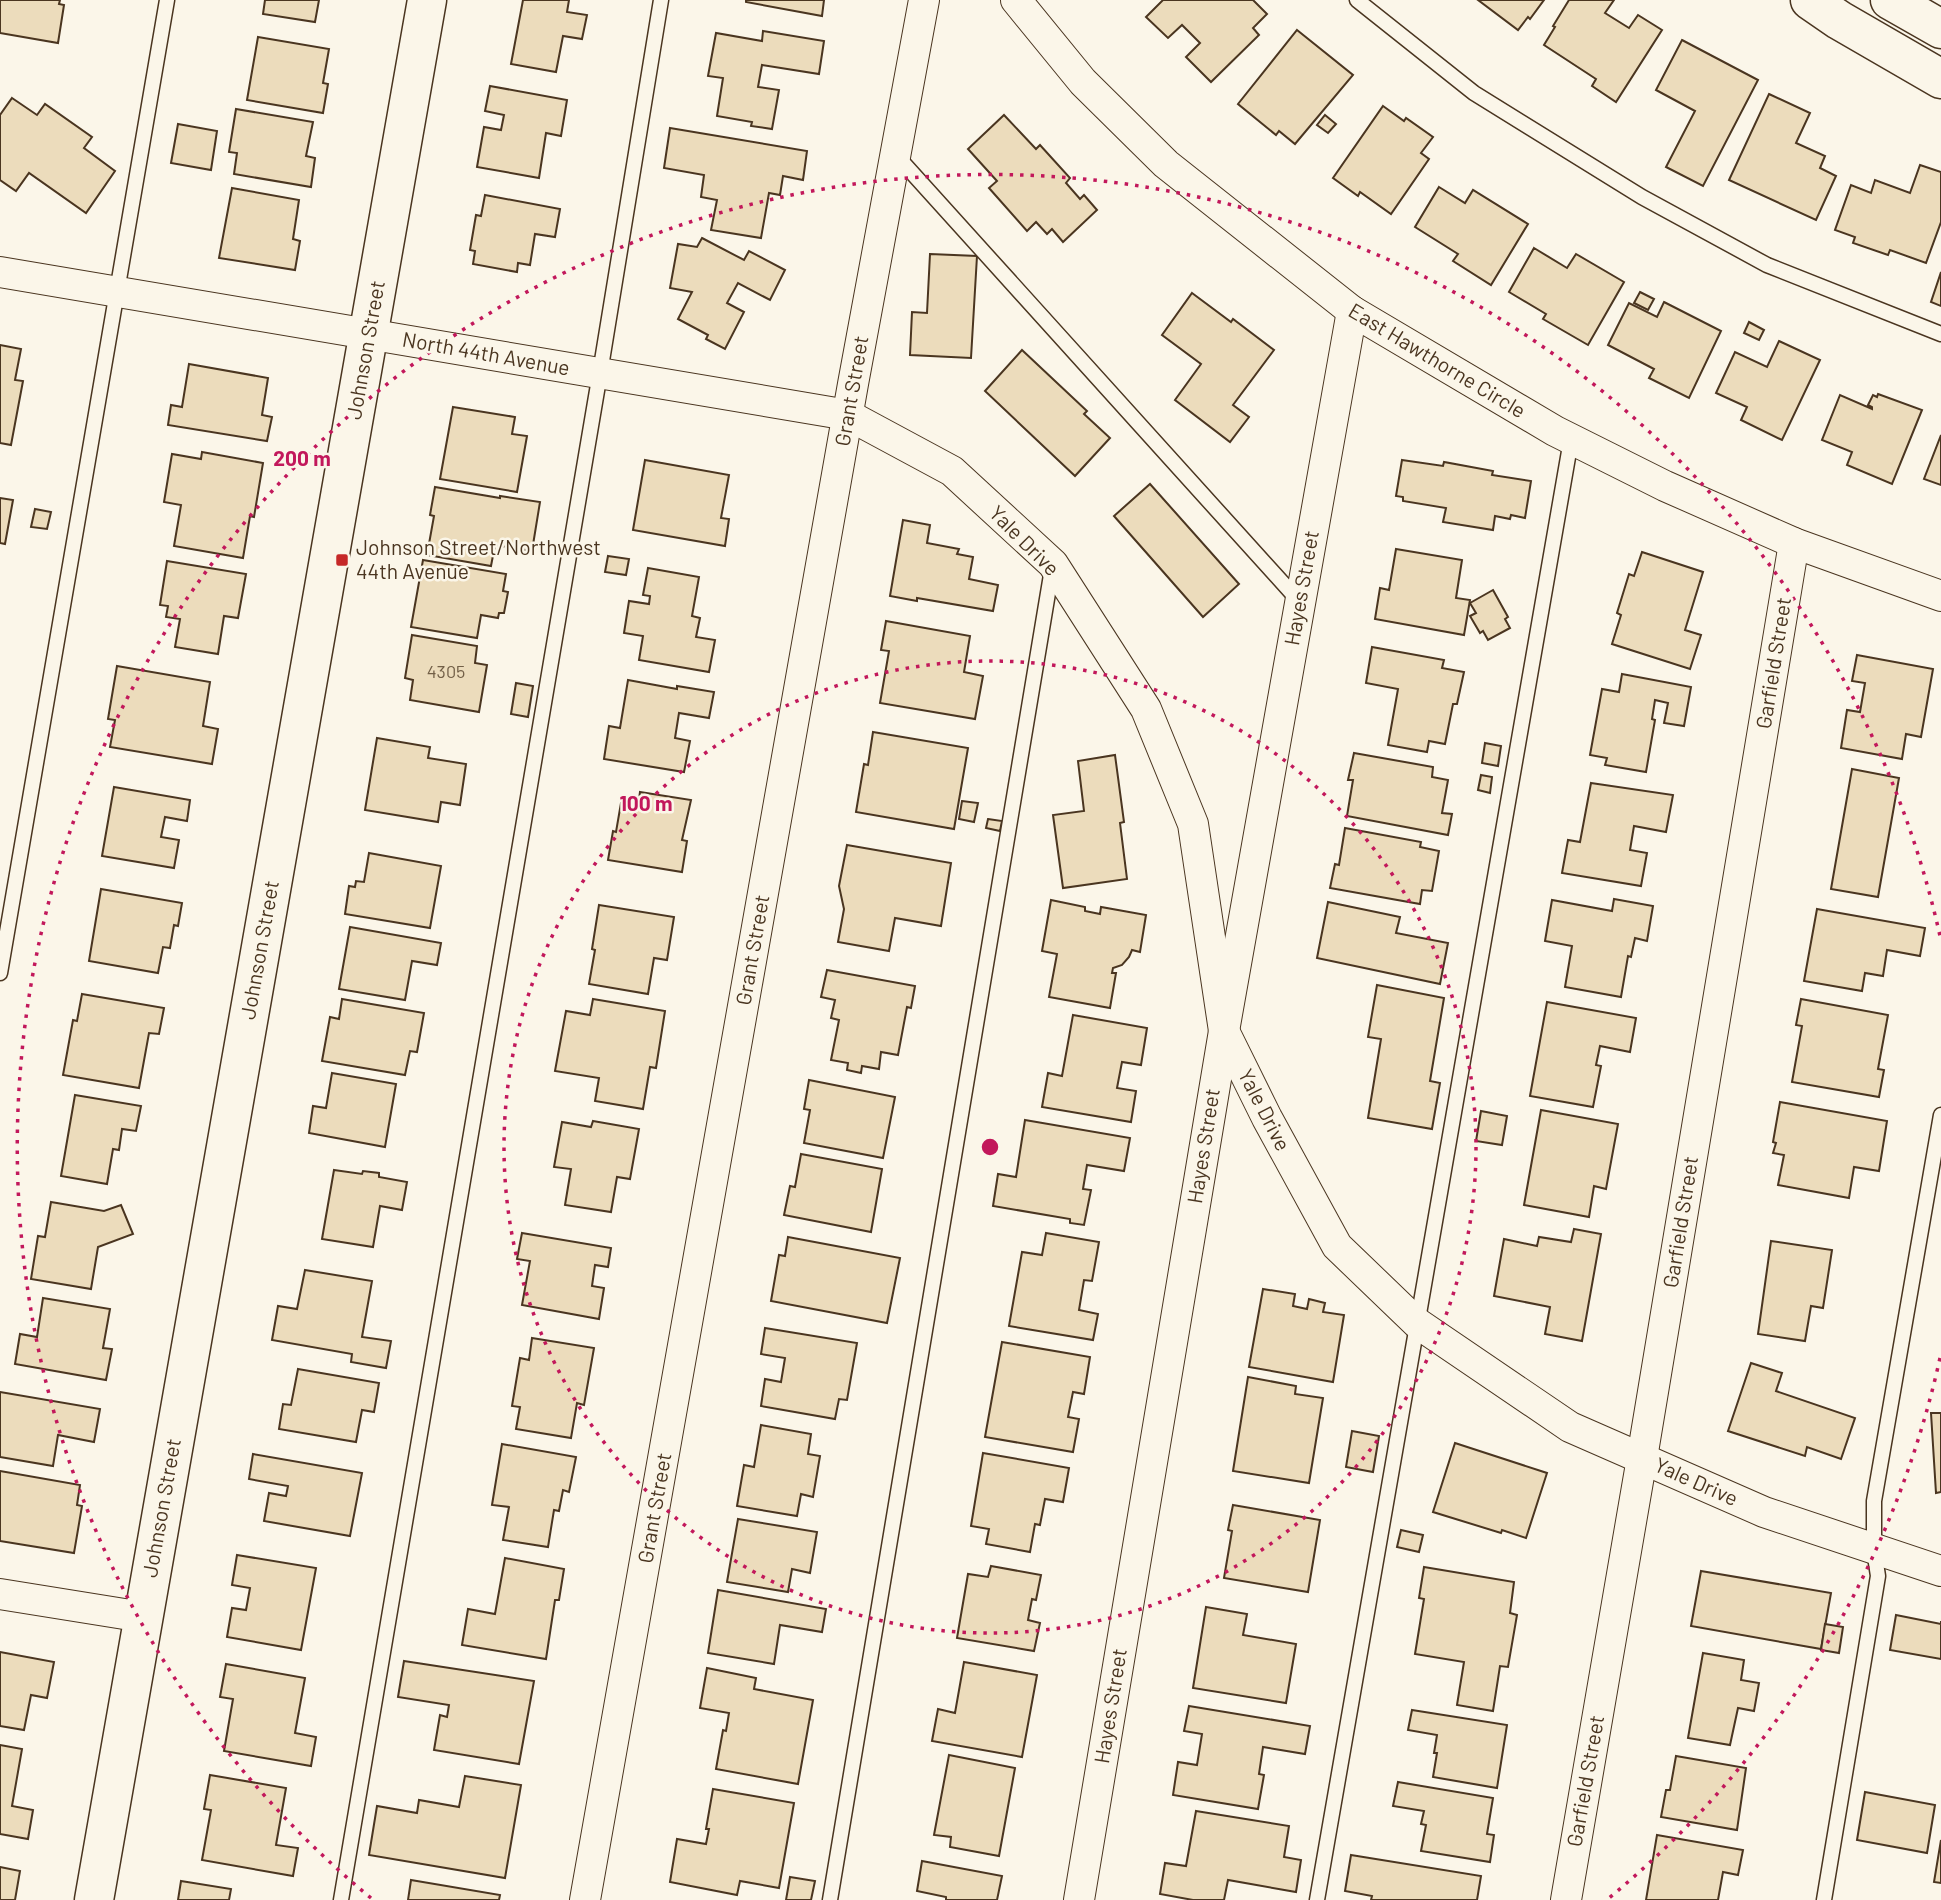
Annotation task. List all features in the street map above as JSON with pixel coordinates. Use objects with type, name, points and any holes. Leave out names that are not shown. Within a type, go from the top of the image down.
[{"type":"street","name":"Johnson Street","points":[[94,1900],[427,0]]},
{"type":"street","name":"Grant Street","points":[[585,1900],[924,0]]},
{"type":"street","name":"East Hawthorne Circle","points":[[1016,0],[1083,82],[1166,164],[1352,311],[1571,440],[1665,486],[1794,543],[1941,596]]},
{"type":"street","points":[[1810,0],[1839,20],[1941,79]]},
{"type":"street","points":[[1890,0],[1941,29]]},
{"type":"street","name":"North 44th Avenue","points":[[0,272],[848,415]]},
{"type":"street","name":"Hayes Street","points":[[1079,1900],[1224,1031],[1352,311]]},
{"type":"street","name":"Yale Drive","points":[[848,415],[952,471],[1053,564],[1146,709],[1193,824],[1224,1031],[1267,1118],[1337,1246],[1417,1323],[1570,1427],[1764,1513],[1941,1571]]},
{"type":"street","name":"Garfield Street","points":[[1566,1900],[1794,543]]},
{"type":"street","points":[[0,1594],[143,1617]]},
{"type":"lane","points":[[0,973],[167,0]]},
{"type":"lane","points":[[341,1900],[661,0]]},
{"type":"lane","points":[[1357,0],[1474,93],[1642,197],[1767,265],[1941,334]]},
{"type":"lane","points":[[896,155],[1300,603]]},
{"type":"lane","points":[[1317,1900],[1571,440]]},
{"type":"lane","points":[[830,1900],[1053,564]]},
{"type":"lane","points":[[1824,1900],[1878,1576],[1874,1550],[1874,1501],[1941,1115]]},
{"type":"building","points":[[0,0],[60,0],[59,4],[64,5],[58,43],[0,33]]},
{"type":"building","points":[[265,0],[319,0],[315,22],[263,14]]},
{"type":"building","points":[[523,0],[569,0],[567,12],[587,15],[582,39],[563,36],[556,72],[511,64]]},
{"type":"building","points":[[746,0],[824,0],[822,16]]},
{"type":"building","points":[[1163,0],[1253,0],[1267,14],[1253,28],[1259,35],[1211,82],[1186,57],[1200,43],[1182,25],[1168,38],[1146,17]]},
{"type":"building","points":[[1478,0],[1544,0],[1518,30]]},
{"type":"building","points":[[1569,0],[1614,0],[1605,13],[1629,28],[1638,15],[1662,30],[1616,102],[1592,86],[1596,79],[1544,45]]},
{"type":"building","points":[[1297,30],[1353,75],[1295,144],[1279,131],[1276,135],[1238,104]]},
{"type":"building","points":[[763,31],[824,41],[819,74],[762,65],[758,87],[779,90],[772,129],[751,126],[752,122],[717,116],[723,78],[708,76],[716,33],[762,41]]},
{"type":"building","points":[[258,37],[329,49],[323,83],[328,84],[323,113],[247,100]]},
{"type":"building","points":[[1682,40],[1758,80],[1703,186],[1666,167],[1695,111],[1656,90]]},
{"type":"building","points":[[490,86],[567,100],[561,136],[546,133],[539,178],[477,167],[484,127],[501,130],[504,115],[485,111]]},
{"type":"building","points":[[1769,94],[1810,113],[1796,143],[1825,156],[1820,168],[1836,176],[1816,220],[1729,180]]},
{"type":"building","points":[[12,98],[37,115],[45,104],[92,137],[84,148],[115,171],[86,213],[29,173],[16,191],[0,180],[0,115]]},
{"type":"building","points":[[1383,106],[1433,137],[1421,153],[1429,159],[1391,214],[1360,192],[1358,196],[1333,178]]},
{"type":"building","points":[[236,109],[313,122],[306,156],[315,158],[311,187],[234,174],[237,153],[229,152]]},
{"type":"building","points":[[1004,115],[1036,149],[1040,145],[1070,178],[1066,183],[1080,199],[1084,195],[1097,210],[1063,242],[1052,229],[1047,234],[1036,222],[1027,231],[989,188],[997,181],[968,149]]},
{"type":"building","points":[[1325,115],[1336,124],[1328,133],[1317,125]]},
{"type":"building","points":[[178,124],[217,131],[211,170],[171,163]]},
{"type":"building","points":[[670,128],[807,151],[803,180],[783,176],[780,195],[769,193],[761,238],[711,230],[717,200],[701,197],[704,175],[664,168]]},
{"type":"building","points":[[1920,165],[1941,172],[1941,222],[1926,263],[1890,250],[1888,255],[1853,243],[1855,237],[1835,230],[1851,185],[1871,193],[1875,180],[1910,193]]},
{"type":"building","points":[[1439,187],[1465,203],[1473,190],[1528,224],[1491,285],[1453,261],[1458,254],[1415,227]]},
{"type":"building","points":[[232,188],[299,200],[293,239],[300,241],[295,270],[219,258]]},
{"type":"building","points":[[485,195],[560,209],[555,237],[535,234],[530,265],[518,263],[517,272],[473,264],[475,251],[470,250],[476,215],[481,216]]},
{"type":"building","points":[[702,238],[744,260],[749,251],[785,270],[770,300],[738,283],[727,303],[744,312],[725,349],[706,339],[708,335],[678,319],[692,292],[670,288],[678,244],[697,247]]},
{"type":"building","points":[[1534,248],[1567,268],[1576,254],[1624,282],[1588,345],[1543,319],[1546,314],[1509,292]]},
{"type":"building","points":[[930,254],[977,256],[971,358],[910,355],[912,312],[927,313]]},
{"type":"building","points":[[1941,272],[1941,306],[1931,302]]},
{"type":"building","points":[[1640,292],[1654,299],[1648,310],[1634,303]]},
{"type":"building","points":[[1192,293],[1274,350],[1233,405],[1249,417],[1230,442],[1175,400],[1201,364],[1162,335]]},
{"type":"building","points":[[1664,302],[1721,331],[1689,398],[1649,378],[1654,369],[1608,345],[1629,303],[1657,317]]},
{"type":"building","points":[[1749,322],[1764,330],[1759,340],[1744,333]]},
{"type":"building","points":[[1779,341],[1820,360],[1782,440],[1741,420],[1747,407],[1716,393],[1735,352],[1767,367]]},
{"type":"building","points":[[0,345],[21,349],[15,380],[23,381],[11,445],[0,443]]},
{"type":"building","points":[[1022,350],[1087,411],[1084,414],[1110,438],[1075,476],[985,391]]},
{"type":"building","points":[[189,364],[268,378],[262,415],[272,417],[267,441],[168,425],[171,405],[182,407]]},
{"type":"building","points":[[1878,394],[1922,410],[1892,484],[1847,465],[1852,452],[1822,440],[1840,395],[1872,409],[1868,405],[1873,395],[1877,397]]},
{"type":"building","points":[[453,407],[515,417],[512,434],[527,436],[517,492],[440,479]]},
{"type":"building","points":[[1941,435],[1941,485],[1924,479]]},
{"type":"building","points":[[202,452],[263,463],[254,517],[250,516],[243,558],[174,546],[181,505],[164,502],[172,454],[201,459]]},
{"type":"building","points":[[645,460],[729,475],[721,518],[729,519],[725,546],[633,530]]},
{"type":"building","points":[[1402,460],[1443,466],[1444,462],[1493,471],[1492,475],[1531,481],[1525,518],[1495,516],[1493,530],[1443,522],[1446,508],[1403,501],[1403,497],[1396,496]]},
{"type":"building","points":[[1150,484],[1239,584],[1203,617],[1114,516]]},
{"type":"building","points":[[435,487],[540,502],[532,551],[495,545],[491,566],[427,555],[434,516],[430,515]]},
{"type":"building","points":[[0,498],[13,500],[5,544],[0,543]]},
{"type":"building","points":[[35,509],[51,512],[47,529],[31,527]]},
{"type":"building","points":[[903,520],[930,525],[927,543],[959,549],[957,554],[973,557],[969,579],[998,585],[993,611],[890,596]]},
{"type":"building","points":[[1396,549],[1462,560],[1456,598],[1470,600],[1464,635],[1375,619],[1380,588],[1389,590]]},
{"type":"building","points":[[1642,552],[1703,572],[1685,630],[1701,635],[1690,669],[1612,644],[1621,615],[1617,613],[1629,574],[1634,576]]},
{"type":"building","points":[[608,556],[629,559],[626,575],[605,572]]},
{"type":"building","points":[[423,560],[506,574],[503,591],[508,592],[504,613],[499,613],[498,618],[481,615],[477,638],[411,627]]},
{"type":"building","points":[[167,561],[246,574],[238,618],[224,616],[218,654],[175,647],[180,619],[166,617],[168,606],[160,605]]},
{"type":"building","points":[[648,568],[699,577],[692,616],[700,618],[696,637],[715,640],[709,672],[639,660],[643,636],[624,633],[629,601],[649,604],[650,596],[643,595]]},
{"type":"building","points":[[1493,590],[1508,617],[1505,619],[1510,628],[1488,640],[1483,631],[1480,633],[1470,616],[1476,613],[1470,603]]},
{"type":"building","points":[[886,621],[970,636],[964,672],[983,676],[975,719],[880,703],[889,651],[881,650]]},
{"type":"building","points":[[412,635],[477,646],[475,663],[487,665],[479,712],[410,700],[413,680],[405,678]]},
{"type":"building","points":[[1372,647],[1444,660],[1442,668],[1464,672],[1457,704],[1453,704],[1445,744],[1429,741],[1427,752],[1388,745],[1398,689],[1366,683]]},
{"type":"building","points":[[1857,655],[1933,669],[1921,737],[1906,734],[1902,759],[1841,748],[1847,710],[1860,712],[1865,683],[1852,681]]},
{"type":"building","points":[[117,666],[210,682],[203,726],[218,729],[212,764],[110,747],[115,720],[108,719]]},
{"type":"building","points":[[1622,674],[1691,687],[1684,726],[1664,723],[1668,703],[1655,700],[1652,719],[1655,720],[1646,772],[1605,765],[1607,758],[1590,755],[1602,689],[1619,692]]},
{"type":"building","points":[[628,680],[677,689],[677,686],[714,692],[709,718],[679,713],[675,738],[690,741],[684,772],[604,759],[609,726],[620,728]]},
{"type":"building","points":[[516,683],[533,686],[528,717],[511,714]]},
{"type":"building","points":[[873,732],[968,748],[954,829],[856,812],[864,764],[868,765]]},
{"type":"building","points":[[377,738],[430,747],[428,758],[466,764],[460,805],[441,802],[438,822],[365,810]]},
{"type":"building","points":[[1485,743],[1501,746],[1498,766],[1482,763]]},
{"type":"building","points":[[1354,753],[1433,767],[1432,777],[1448,780],[1442,813],[1452,814],[1448,835],[1347,816],[1353,780],[1348,780]]},
{"type":"building","points":[[1115,755],[1124,822],[1120,823],[1127,879],[1063,888],[1053,815],[1084,811],[1078,761]]},
{"type":"building","points":[[1852,769],[1899,778],[1878,897],[1831,889]]},
{"type":"building","points":[[1481,775],[1492,777],[1490,793],[1478,790]]},
{"type":"building","points":[[1591,783],[1673,795],[1666,832],[1634,826],[1630,850],[1647,853],[1641,886],[1562,873],[1568,840],[1580,842]]},
{"type":"building","points":[[114,787],[190,800],[187,821],[165,817],[161,837],[179,840],[174,868],[102,856]]},
{"type":"building","points":[[640,792],[691,800],[682,840],[687,841],[682,872],[608,860],[621,803],[638,806]]},
{"type":"building","points":[[962,801],[978,803],[974,822],[959,819]]},
{"type":"building","points":[[988,819],[1002,821],[1000,831],[986,828]]},
{"type":"building","points":[[1345,828],[1421,842],[1420,847],[1439,851],[1432,891],[1422,890],[1420,904],[1330,888],[1335,864],[1339,865]]},
{"type":"building","points":[[847,845],[951,863],[941,926],[895,918],[889,951],[838,942],[844,909],[839,886]]},
{"type":"building","points":[[369,853],[441,866],[430,928],[345,914],[349,886],[355,887],[356,881],[364,882]]},
{"type":"building","points":[[101,889],[182,903],[170,948],[163,947],[158,973],[89,961]]},
{"type":"building","points":[[1614,899],[1653,906],[1647,941],[1635,938],[1631,957],[1628,956],[1621,997],[1565,987],[1572,946],[1545,941],[1552,900],[1612,911]]},
{"type":"building","points":[[1051,900],[1085,907],[1085,911],[1100,914],[1101,907],[1146,915],[1140,952],[1132,950],[1122,965],[1113,968],[1112,973],[1116,973],[1110,1008],[1049,997],[1057,954],[1042,951]]},
{"type":"building","points":[[1328,902],[1400,917],[1396,933],[1448,943],[1440,984],[1317,958]]},
{"type":"building","points":[[599,905],[674,917],[667,960],[654,958],[648,994],[589,984]]},
{"type":"building","points":[[1817,909],[1925,928],[1920,956],[1887,950],[1883,976],[1865,973],[1862,991],[1804,981]]},
{"type":"building","points":[[350,927],[441,943],[437,965],[412,961],[405,1000],[339,989]]},
{"type":"building","points":[[827,970],[915,986],[911,1008],[907,1007],[898,1055],[881,1052],[879,1069],[862,1066],[861,1073],[847,1070],[848,1063],[831,1060],[839,1020],[831,1018],[835,1000],[821,997]]},
{"type":"building","points":[[1377,985],[1444,998],[1430,1081],[1440,1083],[1432,1129],[1368,1118],[1381,1039],[1368,1037]]},
{"type":"building","points":[[82,994],[164,1008],[159,1034],[149,1033],[139,1088],[63,1075],[73,1020],[77,1021]]},
{"type":"building","points":[[342,999],[424,1013],[417,1052],[410,1051],[405,1075],[322,1061],[330,1017],[339,1019]]},
{"type":"building","points":[[593,999],[665,1011],[656,1068],[650,1067],[643,1109],[595,1101],[599,1078],[555,1071],[566,1011],[590,1015]]},
{"type":"building","points":[[1801,999],[1888,1015],[1878,1069],[1884,1070],[1879,1097],[1792,1082],[1802,1026],[1796,1025]]},
{"type":"building","points":[[1547,1002],[1636,1018],[1630,1052],[1600,1046],[1596,1065],[1601,1066],[1593,1107],[1530,1096]]},
{"type":"building","points":[[1073,1015],[1147,1028],[1141,1065],[1122,1062],[1117,1088],[1136,1091],[1131,1122],[1042,1107],[1048,1073],[1062,1076]]},
{"type":"building","points":[[332,1073],[396,1084],[385,1147],[309,1133],[313,1106],[326,1108]]},
{"type":"building","points":[[809,1080],[895,1097],[883,1158],[804,1143],[810,1110],[804,1109]]},
{"type":"building","points":[[75,1095],[141,1106],[136,1131],[122,1129],[119,1150],[113,1149],[107,1184],[61,1176]]},
{"type":"building","points":[[1780,1102],[1887,1121],[1879,1171],[1854,1167],[1849,1198],[1778,1185],[1784,1155],[1773,1153],[1776,1143],[1773,1142]]},
{"type":"building","points":[[1541,1110],[1618,1124],[1606,1189],[1594,1186],[1589,1217],[1524,1205]]},
{"type":"building","points":[[1481,1111],[1507,1116],[1502,1145],[1476,1141]]},
{"type":"building","points":[[1025,1120],[1130,1138],[1124,1171],[1087,1165],[1083,1189],[1091,1190],[1084,1225],[1070,1223],[1070,1219],[993,1206],[998,1174],[1016,1177]]},
{"type":"building","points":[[593,1121],[639,1129],[630,1179],[617,1177],[611,1212],[565,1205],[571,1169],[554,1167],[562,1122],[591,1127]]},
{"type":"building","points":[[801,1154],[882,1169],[871,1232],[784,1215],[790,1186],[795,1187]]},
{"type":"building","points":[[334,1170],[362,1174],[363,1171],[379,1173],[379,1177],[407,1182],[402,1210],[380,1206],[373,1247],[322,1239]]},
{"type":"building","points":[[51,1202],[104,1211],[121,1205],[133,1234],[98,1247],[91,1289],[31,1279],[38,1236],[45,1237]]},
{"type":"building","points":[[1574,1229],[1601,1234],[1582,1341],[1545,1334],[1550,1307],[1494,1296],[1504,1239],[1537,1246],[1539,1237],[1571,1242]]},
{"type":"building","points":[[522,1233],[611,1248],[608,1267],[595,1265],[592,1286],[604,1288],[599,1319],[522,1305],[530,1261],[517,1259]]},
{"type":"building","points":[[1046,1233],[1099,1242],[1092,1281],[1084,1280],[1079,1310],[1098,1314],[1093,1340],[1009,1326],[1022,1252],[1042,1255]]},
{"type":"building","points":[[788,1237],[900,1258],[887,1323],[771,1301],[779,1255],[785,1256]]},
{"type":"building","points":[[1771,1241],[1832,1250],[1823,1308],[1811,1306],[1805,1341],[1758,1334]]},
{"type":"building","points":[[305,1270],[372,1281],[362,1337],[391,1341],[386,1368],[351,1362],[352,1354],[272,1340],[278,1306],[297,1309]]},
{"type":"building","points":[[1263,1289],[1295,1294],[1293,1306],[1307,1309],[1309,1299],[1325,1303],[1323,1312],[1344,1315],[1333,1382],[1249,1367]]},
{"type":"building","points":[[43,1298],[110,1309],[103,1348],[112,1349],[106,1380],[15,1364],[20,1334],[37,1337]]},
{"type":"building","points":[[765,1328],[857,1343],[847,1400],[839,1399],[835,1419],[761,1406],[765,1379],[781,1382],[785,1358],[761,1354]]},
{"type":"building","points":[[532,1338],[594,1348],[584,1405],[577,1403],[571,1438],[516,1429],[520,1407],[512,1406],[520,1358],[529,1360]]},
{"type":"building","points":[[1002,1342],[1090,1357],[1084,1394],[1073,1392],[1068,1417],[1079,1419],[1073,1452],[985,1437]]},
{"type":"building","points":[[1751,1363],[1782,1373],[1776,1391],[1855,1418],[1841,1459],[1807,1447],[1805,1456],[1728,1431]]},
{"type":"building","points":[[298,1369],[379,1383],[374,1412],[362,1410],[356,1442],[279,1429],[283,1404],[291,1405]]},
{"type":"building","points":[[1248,1377],[1296,1386],[1295,1394],[1323,1398],[1309,1483],[1233,1471]]},
{"type":"building","points":[[0,1392],[100,1409],[94,1442],[58,1435],[53,1466],[0,1457]]},
{"type":"building","points":[[1931,1413],[1941,1413],[1941,1492],[1936,1493]]},
{"type":"building","points":[[761,1425],[811,1434],[808,1454],[820,1456],[813,1497],[801,1494],[797,1516],[737,1506],[744,1465],[754,1467]]},
{"type":"building","points":[[1352,1431],[1379,1436],[1373,1472],[1346,1467]]},
{"type":"building","points":[[1455,1443],[1547,1473],[1526,1538],[1433,1512]]},
{"type":"building","points":[[502,1444],[576,1457],[569,1492],[563,1490],[559,1511],[554,1510],[548,1547],[503,1540],[509,1507],[492,1505]]},
{"type":"building","points":[[983,1453],[1069,1468],[1063,1502],[1045,1499],[1040,1525],[1035,1524],[1030,1552],[986,1544],[989,1529],[971,1526]]},
{"type":"building","points":[[253,1454],[362,1473],[350,1536],[264,1521],[269,1493],[286,1496],[288,1486],[249,1479]]},
{"type":"building","points":[[0,1471],[80,1485],[77,1505],[82,1506],[74,1553],[0,1541]]},
{"type":"building","points":[[1233,1505],[1320,1520],[1308,1592],[1224,1578],[1232,1531],[1228,1530]]},
{"type":"building","points":[[738,1519],[817,1532],[810,1573],[792,1569],[788,1592],[727,1582]]},
{"type":"building","points":[[1401,1530],[1423,1535],[1419,1552],[1397,1547]]},
{"type":"building","points":[[237,1555],[316,1568],[301,1650],[227,1637],[232,1608],[246,1610],[250,1588],[232,1585]]},
{"type":"building","points":[[505,1558],[564,1569],[559,1600],[555,1600],[546,1659],[462,1645],[468,1609],[495,1614]]},
{"type":"building","points":[[991,1566],[1041,1575],[1036,1600],[1032,1599],[1028,1620],[1040,1623],[1034,1651],[957,1638],[968,1574],[988,1577]]},
{"type":"building","points":[[1424,1567],[1514,1582],[1510,1613],[1517,1615],[1508,1667],[1500,1666],[1493,1711],[1457,1705],[1464,1662],[1415,1654],[1424,1599],[1419,1598]]},
{"type":"building","points":[[1701,1571],[1831,1593],[1821,1649],[1691,1626]]},
{"type":"building","points":[[718,1590],[826,1609],[822,1632],[780,1625],[774,1664],[708,1653]]},
{"type":"building","points":[[1206,1607],[1247,1614],[1243,1635],[1296,1644],[1286,1703],[1193,1688]]},
{"type":"building","points":[[1896,1615],[1941,1624],[1941,1659],[1890,1650]]},
{"type":"building","points":[[1825,1624],[1843,1627],[1839,1653],[1821,1650]]},
{"type":"building","points":[[0,1652],[54,1662],[47,1698],[31,1695],[24,1730],[0,1726]]},
{"type":"building","points":[[1703,1653],[1744,1660],[1741,1680],[1759,1683],[1754,1711],[1738,1708],[1730,1745],[1688,1738]]},
{"type":"building","points":[[404,1661],[534,1681],[519,1764],[434,1750],[440,1715],[447,1717],[449,1705],[398,1697]]},
{"type":"building","points":[[964,1662],[1037,1675],[1022,1757],[932,1741],[938,1709],[955,1713]]},
{"type":"building","points":[[226,1664],[305,1678],[295,1733],[316,1737],[311,1766],[224,1751],[233,1699],[220,1697]]},
{"type":"building","points":[[707,1668],[756,1678],[754,1689],[813,1700],[798,1784],[716,1769],[729,1713],[700,1708]]},
{"type":"building","points":[[1189,1706],[1310,1726],[1305,1754],[1263,1747],[1259,1774],[1264,1775],[1258,1809],[1173,1795],[1178,1762],[1197,1765],[1202,1734],[1184,1731]]},
{"type":"building","points":[[1412,1710],[1507,1725],[1497,1788],[1433,1777],[1437,1735],[1408,1730]]},
{"type":"building","points":[[0,1745],[22,1749],[12,1806],[33,1810],[28,1839],[0,1834]]},
{"type":"building","points":[[949,1755],[1015,1768],[999,1856],[950,1847],[951,1837],[934,1835]]},
{"type":"building","points":[[1676,1756],[1746,1768],[1737,1830],[1661,1817],[1666,1790],[1670,1790]]},
{"type":"building","points":[[210,1775],[286,1788],[276,1845],[298,1848],[293,1876],[202,1860],[211,1810],[204,1809]]},
{"type":"building","points":[[465,1776],[521,1785],[505,1878],[369,1855],[377,1806],[417,1813],[419,1800],[459,1807]]},
{"type":"building","points":[[1398,1782],[1493,1798],[1487,1834],[1494,1835],[1490,1862],[1421,1851],[1426,1825],[1421,1824],[1424,1811],[1393,1806]]},
{"type":"building","points":[[713,1789],[794,1803],[779,1888],[740,1881],[737,1895],[670,1882],[677,1839],[706,1844]]},
{"type":"building","points":[[1865,1792],[1935,1805],[1927,1853],[1857,1840]]},
{"type":"building","points":[[1196,1811],[1289,1826],[1284,1857],[1301,1860],[1296,1892],[1228,1880],[1224,1900],[1193,1900],[1160,1894],[1165,1863],[1186,1866]]},
{"type":"building","points":[[1657,1835],[1743,1850],[1738,1875],[1723,1872],[1718,1900],[1646,1900]]},
{"type":"building","points":[[1941,1840],[1941,1883],[1934,1882]]},
{"type":"building","points":[[1351,1855],[1481,1876],[1477,1900],[1371,1900],[1372,1896],[1345,1891]]},
{"type":"building","points":[[922,1861],[1002,1876],[997,1900],[946,1900],[946,1897],[917,1891]]},
{"type":"building","points":[[0,1867],[20,1871],[15,1900],[0,1900]]},
{"type":"building","points":[[790,1877],[815,1881],[811,1900],[786,1900]]},
{"type":"building","points":[[411,1880],[500,1895],[499,1900],[408,1900]]},
{"type":"building","points":[[181,1881],[231,1889],[229,1900],[178,1900]]},
{"type":"place","name":"Johnson Street/Northwest 44th Avenue","points":[[342,560]]}]
